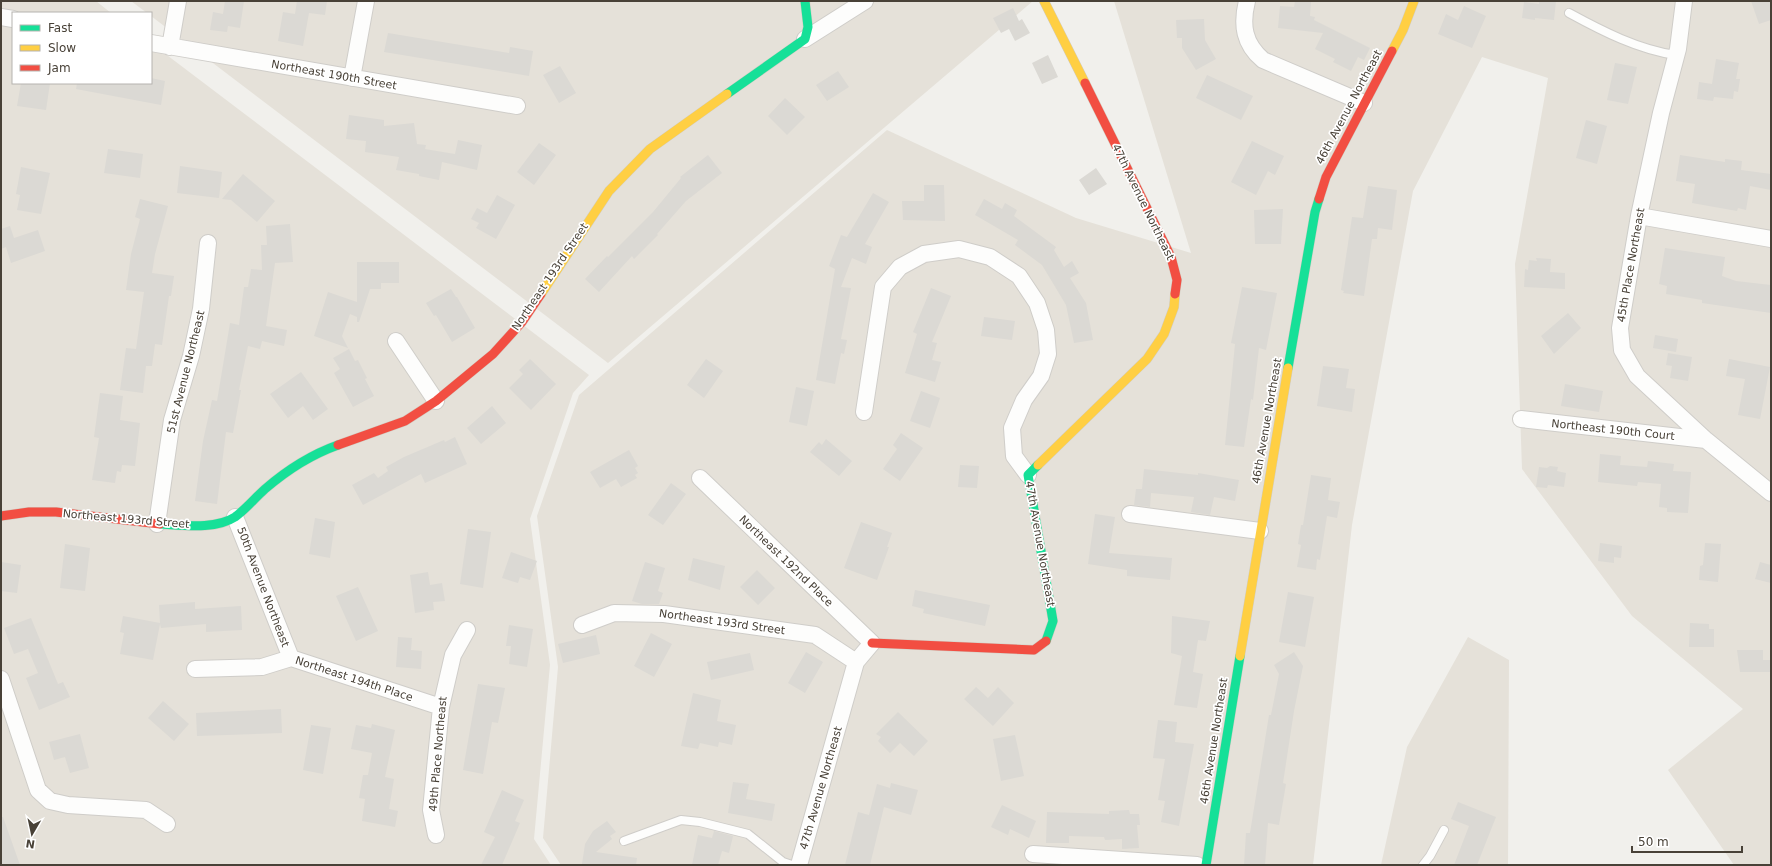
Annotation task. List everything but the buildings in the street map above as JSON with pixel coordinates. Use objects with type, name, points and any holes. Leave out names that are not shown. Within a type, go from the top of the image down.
[{"type":"street","points":[[170,47],[178,1]]},
{"type":"street","points":[[352,78],[366,1]]},
{"type":"street","points":[[805,1],[808,27],[805,39]]},
{"type":"street","points":[[805,39],[865,1]]},
{"type":"street","name":"47th Avenue Northeast","points":[[799,865],[856,662],[872,643],[1034,650],[1047,640],[1053,621],[1028,475],[1147,359],[1164,334],[1174,307],[1177,280],[1171,257],[1044,1]]},
{"type":"street","points":[[1247,1],[1244,22],[1246,38],[1252,51],[1263,60],[1364,103]]},
{"type":"street","name":"46th Avenue Northeast","points":[[1206,865],[1260,531],[1315,212],[1326,177],[1403,30],[1414,1]]},
{"type":"street","name":"45th Place Northeast","points":[[1684,1],[1676,55],[1661,113],[1639,216],[1620,328],[1622,350],[1637,376],[1706,440],[1771,493]]},
{"type":"street","points":[[1,17],[12,19]]},
{"type":"street","name":"Northeast 193rd Street","points":[[1,516],[29,512],[56,512],[157,524],[199,525],[217,523],[235,516],[265,489],[296,465],[316,453],[406,422],[436,401],[493,354],[522,322],[609,191],[650,149],[805,39]]},
{"type":"street","name":"Northeast 190th Street","points":[[152,43],[517,106]]},
{"type":"street","points":[[1639,216],[1771,239]]},
{"type":"street","name":"51st Avenue Northeast","points":[[157,524],[172,420],[191,356],[201,308],[208,243]]},
{"type":"street","points":[[864,412],[883,287],[900,267],[924,254],[959,249],[990,257],[1019,276],[1037,303],[1046,330],[1048,354],[1041,376],[1024,400],[1012,428],[1014,456],[1028,475]]},
{"type":"street","points":[[396,341],[436,401]]},
{"type":"street","name":"Northeast 190th Court","points":[[1521,419],[1706,440]]},
{"type":"street","name":"Northeast 192nd Place","points":[[700,478],[872,643]]},
{"type":"street","points":[[1130,514],[1260,531]]},
{"type":"street","name":"50th Avenue Northeast","points":[[235,516],[290,658]]},
{"type":"street","name":"Northeast 193rd Street","points":[[582,625],[614,613],[664,614],[815,635],[856,662]]},
{"type":"street","name":"49th Place Northeast","points":[[436,835],[431,810],[441,707],[453,655],[467,630]]},
{"type":"street","name":"Northeast 194th Place","points":[[195,669],[262,667],[290,658],[441,707]]},
{"type":"street","points":[[1,679],[38,790],[50,801],[68,805],[146,810],[167,824]]},
{"type":"street","points":[[1033,854],[1197,865]]},
{"type":"lane","points":[[1568,13],[1597,28],[1631,42],[1660,53],[1676,55]]},
{"type":"lane","points":[[624,841],[681,820],[700,822],[748,834],[783,862],[792,865]]},
{"type":"lane","points":[[1423,865],[1430,856],[1444,830]]},
{"type":"shaded area","points":[[1,1],[96,1],[110,12],[12,12],[12,84],[152,84],[152,44],[589,375],[573,393],[530,519],[550,665],[534,839],[551,865],[1,865]]},
{"type":"shaded area","points":[[131,1],[1033,1],[608,363],[152,17],[152,12],[146,12]]},
{"type":"shaded area","points":[[1114,1],[1771,1],[1771,865],[1734,865],[1668,770],[1743,709],[1632,616],[1522,469],[1515,264],[1548,78],[1482,57],[1413,191],[1352,525],[1313,865],[561,865],[543,838],[558,667],[537,516],[579,395],[887,130],[1076,218],[1191,253]]},
{"type":"shaded area","points":[[1468,637],[1509,660],[1508,865],[1381,865],[1407,747]]},
{"type":"traffic: fast","points":[[727,94],[805,39],[808,27],[805,1]]},
{"type":"traffic: fast","points":[[1288,368],[1315,212],[1319,199]]},
{"type":"traffic: fast","points":[[160,524],[198,526],[218,524],[227,521],[239,514],[265,489],[290,469],[308,458],[338,445]]},
{"type":"traffic: fast","points":[[1038,465],[1028,475],[1053,621],[1046,641]]},
{"type":"traffic: fast","points":[[1206,865],[1240,656]]},
{"type":"traffic: slow","points":[[1044,1],[1085,83]]},
{"type":"traffic: slow","points":[[1392,51],[1403,30],[1414,1]]},
{"type":"traffic: slow","points":[[541,294],[609,191],[650,149],[727,94]]},
{"type":"traffic: slow","points":[[1038,465],[1147,359],[1164,334],[1174,307],[1175,294]]},
{"type":"traffic: slow","points":[[1240,656],[1288,368]]},
{"type":"traffic: jam","points":[[1319,199],[1326,177],[1392,51]]},
{"type":"traffic: jam","points":[[1085,83],[1171,257],[1177,280],[1175,294]]},
{"type":"traffic: jam","points":[[338,445],[405,421],[436,401],[493,354],[522,322],[541,294]]},
{"type":"traffic: jam","points":[[1,516],[29,512],[56,512],[160,524]]},
{"type":"traffic: jam","points":[[872,643],[1034,650],[1046,641]]}]
